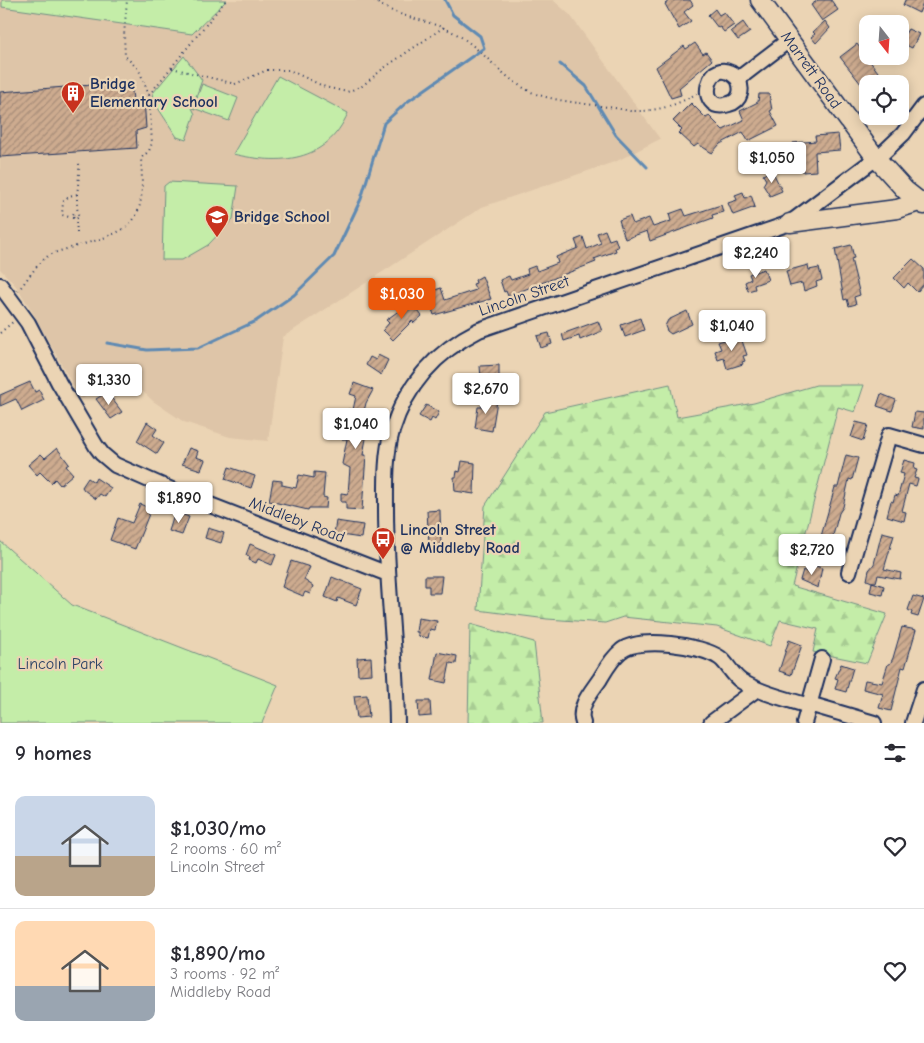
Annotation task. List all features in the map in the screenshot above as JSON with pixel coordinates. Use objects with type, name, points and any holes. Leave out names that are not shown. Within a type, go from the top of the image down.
[{"type":"main road","name":"Marrett Road","points":[[760,0],[876,158],[922,207]]},
{"type":"main road","points":[[790,223],[922,207]]},
{"type":"street","points":[[738,79],[789,40]]},
{"type":"street","points":[[718,72],[729,72],[738,79],[740,95],[732,103],[721,105],[708,95],[707,89],[710,79],[718,72]]},
{"type":"street","name":"Lincoln Street","points":[[397,723],[388,574],[386,472],[392,432],[403,404],[415,383],[437,356],[478,330],[790,223],[876,158],[903,134],[924,106]]},
{"type":"street","name":"Middleby Road","points":[[0,285],[28,323],[59,383],[96,446],[115,465],[174,491],[388,574]]},
{"type":"street","points":[[849,572],[889,435],[924,445]]},
{"type":"street","points":[[583,723],[584,705],[608,666],[620,651],[631,645],[645,643],[703,650],[720,658],[740,680],[757,688],[874,723]]},
{"type":"street","points":[[804,723],[822,659]]},
{"type":"street","points":[[711,723],[757,688]]},
{"type":"street","points":[[913,723],[924,689]]},
{"type":"path","points":[[18,291],[45,258],[113,235],[128,226],[138,214],[144,194],[141,158],[150,151],[152,144],[149,94],[139,70],[125,56],[124,36],[128,0]]},
{"type":"path","points":[[149,94],[226,0]]},
{"type":"path","points":[[374,0],[396,12],[444,27],[464,38],[493,66],[536,94],[642,112],[658,110],[707,89]]},
{"type":"path","points":[[172,68],[235,84],[266,70],[289,70],[325,87],[348,92],[362,86],[384,68],[444,27]]},
{"type":"path","points":[[77,233],[73,213],[76,210],[79,194],[79,164]]},
{"type":"path","points":[[75,219],[62,215],[63,202],[69,196],[79,194]]},
{"type":"path","points":[[75,219],[79,214],[76,210]]},
{"type":"path","points":[[0,332],[16,320]]},
{"type":"shaded area","name":"Bridge School","points":[[0,0],[2,0],[2,6],[192,34],[228,0],[553,0],[570,15],[660,139],[617,161],[482,207],[283,337],[268,441],[230,437],[184,422],[153,401],[121,371],[81,400],[32,311],[16,286],[0,269]]},
{"type":"green space","points":[[2,0],[227,0],[192,34],[2,7]]},
{"type":"green space","points":[[184,56],[202,80],[192,108],[195,114],[186,140],[177,137],[152,99],[153,93]]},
{"type":"green space","points":[[278,76],[348,113],[339,130],[314,151],[300,156],[268,159],[233,154]]},
{"type":"green space","points":[[202,84],[238,98],[229,121],[193,108]]},
{"type":"green space","points":[[169,182],[238,186],[233,219],[208,245],[182,260],[162,260],[164,186]]},
{"type":"green space","points":[[670,384],[677,417],[754,403],[816,385],[864,385],[855,412],[838,407],[792,586],[887,614],[867,663],[813,652],[818,629],[780,620],[770,646],[717,627],[623,617],[605,623],[547,619],[478,610],[485,506],[545,412]]},
{"type":"green space","name":"Lincoln Park","points":[[0,541],[72,605],[278,685],[262,723],[0,723]]},
{"type":"green space","points":[[470,624],[534,642],[543,723],[468,723]]},
{"type":"building","points":[[670,0],[690,0],[693,5],[684,12],[691,21],[679,29],[665,4]]},
{"type":"building","points":[[818,0],[831,0],[838,10],[822,21],[811,5]]},
{"type":"building","points":[[905,0],[924,0],[919,13],[903,5]]},
{"type":"building","points":[[715,9],[719,15],[724,12],[734,25],[724,32],[720,27],[718,28],[708,15]]},
{"type":"building","points":[[825,21],[830,28],[816,43],[811,37],[815,34],[813,32]]},
{"type":"building","points":[[743,22],[750,32],[738,40],[731,31]]},
{"type":"building","points":[[909,29],[919,34],[912,48],[909,46]]},
{"type":"building","points":[[695,43],[703,54],[706,52],[712,60],[679,88],[681,95],[671,98],[656,67],[684,46],[686,49]]},
{"type":"building","points":[[857,44],[859,47],[859,65],[873,65],[880,75],[859,75],[859,81],[840,57]]},
{"type":"building","name":"Bridge Elementary School","points":[[131,82],[133,100],[144,99],[146,128],[136,131],[137,148],[0,157],[0,92]]},
{"type":"building","points":[[759,94],[769,94],[772,110],[770,111],[778,126],[748,141],[743,132],[720,144],[712,153],[698,144],[694,147],[679,133],[682,130],[673,121],[691,103],[706,118],[709,116],[723,130],[744,120],[740,111],[758,102]]},
{"type":"building","points":[[838,134],[840,150],[815,152],[816,171],[803,172],[802,160],[794,161],[793,143],[816,141],[815,136]]},
{"type":"building","points":[[772,170],[782,191],[770,196],[763,185],[766,180],[763,175]]},
{"type":"building","points":[[743,192],[745,198],[751,195],[755,207],[733,215],[728,203],[737,200],[735,195]]},
{"type":"building","points":[[721,205],[723,212],[712,215],[713,218],[650,241],[647,231],[625,239],[619,220],[630,216],[633,224],[649,218],[653,227],[671,221],[669,214],[683,209],[686,216]]},
{"type":"building","points":[[605,230],[609,240],[615,238],[618,247],[615,248],[616,251],[594,259],[596,262],[508,296],[506,291],[504,292],[500,280],[509,276],[511,280],[528,274],[527,269],[535,266],[537,271],[558,263],[556,257],[578,248],[575,240],[583,237],[587,249],[601,243],[597,233]]},
{"type":"building","points":[[851,245],[854,258],[851,259],[860,295],[854,297],[856,304],[849,306],[847,299],[844,300],[835,249]]},
{"type":"building","points":[[913,259],[924,269],[924,284],[917,292],[908,283],[904,288],[894,278]]},
{"type":"building","points":[[808,265],[809,270],[819,268],[822,280],[816,282],[817,286],[804,291],[802,283],[790,286],[786,271]]},
{"type":"building","points":[[764,269],[768,280],[754,285],[755,289],[748,291],[745,282],[751,279],[749,274]]},
{"type":"building","points":[[482,276],[491,299],[434,315],[428,297],[430,297],[429,292],[441,288],[445,300],[476,290],[473,284],[476,283],[475,280]]},
{"type":"building","points":[[411,302],[422,316],[414,323],[412,321],[393,340],[383,330],[389,323],[386,320]]},
{"type":"building","points":[[687,311],[692,324],[671,334],[667,331],[665,326],[668,320]]},
{"type":"building","points":[[640,318],[644,330],[625,337],[621,325]]},
{"type":"building","points":[[598,321],[602,331],[580,340],[579,336],[564,341],[562,334]]},
{"type":"building","points":[[549,333],[552,344],[541,348],[537,336]]},
{"type":"building","points":[[740,335],[747,355],[743,356],[745,361],[742,362],[743,364],[727,369],[724,358],[718,360],[715,351],[721,349],[718,342]]},
{"type":"building","points":[[378,355],[388,360],[381,375],[366,365],[370,357],[376,360]]},
{"type":"building","points":[[499,365],[499,378],[481,378],[480,366]]},
{"type":"building","points":[[30,382],[35,392],[39,390],[44,400],[22,411],[16,399],[0,406],[0,395]]},
{"type":"building","points":[[354,383],[373,390],[366,403],[359,432],[367,433],[363,455],[366,455],[362,510],[346,509],[346,502],[341,502],[341,493],[348,494],[350,468],[342,464],[347,439],[342,439],[343,431],[350,432],[352,419],[345,417],[348,409],[353,410],[356,396],[350,394]]},
{"type":"building","points":[[107,392],[122,412],[111,419],[96,399]]},
{"type":"building","points":[[881,394],[896,400],[892,411],[877,406]]},
{"type":"building","points":[[483,399],[497,401],[492,431],[475,428],[478,407],[482,407]]},
{"type":"building","points":[[426,405],[439,412],[435,420],[432,418],[430,422],[419,416]]},
{"type":"building","points":[[915,412],[924,413],[924,429],[912,427]]},
{"type":"building","points":[[147,422],[157,429],[153,435],[164,443],[157,454],[137,441]]},
{"type":"building","points":[[856,422],[868,425],[863,441],[851,437]]},
{"type":"building","points":[[57,448],[69,464],[66,466],[73,474],[60,485],[55,479],[51,483],[40,472],[37,475],[28,465],[41,454],[45,458]]},
{"type":"building","points":[[189,448],[198,451],[196,457],[205,460],[201,470],[182,464]]},
{"type":"building","points":[[846,455],[858,458],[852,480],[849,479],[843,507],[839,513],[831,543],[820,540],[835,487],[838,487]]},
{"type":"building","points":[[904,460],[915,463],[914,469],[917,470],[914,478],[918,479],[916,486],[909,484],[902,511],[906,512],[904,521],[887,516],[891,501],[893,502],[895,495],[898,496],[904,474],[900,473]]},
{"type":"building","points":[[462,461],[475,463],[474,494],[455,491],[454,477],[456,477],[457,471],[460,472]]},
{"type":"building","points":[[229,467],[255,476],[251,488],[225,479]]},
{"type":"building","points":[[314,472],[325,473],[323,497],[327,498],[326,508],[309,508],[308,510],[269,501],[273,480],[282,481],[282,485],[296,488],[299,475],[314,478]]},
{"type":"building","points":[[88,478],[94,482],[96,478],[111,488],[105,497],[100,494],[96,499],[84,490],[82,487]]},
{"type":"building","points":[[140,504],[151,509],[135,549],[110,540],[118,518],[132,523]]},
{"type":"building","points":[[440,510],[441,546],[429,546],[427,511]]},
{"type":"building","points":[[175,512],[189,517],[182,535],[169,531]]},
{"type":"building","points":[[336,521],[363,525],[361,538],[334,534]]},
{"type":"building","points":[[208,528],[224,533],[221,543],[205,538]]},
{"type":"building","points":[[882,532],[894,535],[884,569],[901,573],[900,579],[878,575],[876,582],[867,580],[869,570],[874,564]]},
{"type":"building","points":[[250,544],[276,555],[272,565],[258,559],[256,563],[249,560],[250,557],[246,555]]},
{"type":"building","points":[[291,561],[310,567],[304,580],[313,586],[310,594],[305,592],[303,596],[282,587]]},
{"type":"building","points":[[809,564],[822,568],[818,588],[800,580],[803,570],[806,572]]},
{"type":"building","points":[[425,576],[442,576],[440,593],[429,593],[429,586],[425,586]]},
{"type":"building","points":[[332,577],[362,589],[356,605],[338,598],[337,602],[325,597]]},
{"type":"building","points":[[872,582],[884,586],[882,595],[870,592]]},
{"type":"building","points":[[913,596],[924,599],[918,617],[911,615],[912,612],[908,610]]},
{"type":"building","points":[[418,618],[437,621],[435,630],[430,629],[428,638],[418,636],[418,632],[416,632]]},
{"type":"building","points":[[902,627],[916,630],[905,668],[902,667],[891,711],[879,708],[883,694],[863,689],[865,680],[882,683],[888,664],[890,664],[893,658]]},
{"type":"building","points":[[789,640],[802,645],[791,675],[779,671]]},
{"type":"building","points":[[437,652],[457,656],[456,664],[450,663],[446,683],[432,680]]},
{"type":"building","points":[[371,657],[372,674],[358,675],[357,658]]},
{"type":"building","points":[[841,664],[853,668],[846,692],[835,689],[838,679],[835,678]]},
{"type":"building","points":[[367,695],[369,717],[357,718],[354,696]]},
{"type":"building","points":[[418,701],[430,701],[431,716],[419,717]]},
{"type":"waterway","points":[[107,343],[147,350],[198,348],[256,321],[294,295],[334,256],[361,199],[384,123],[407,102],[484,48],[480,36],[453,15],[445,0]]},
{"type":"waterway","points":[[560,64],[586,86],[616,135],[647,167]]},
{"type":"place","name":"Bridge Elementary School","points":[[73,114]]},
{"type":"place","name":"Bridge School","points":[[217,238]]},
{"type":"place","name":"Lincoln Street @ Middleby Road","points":[[383,560]]}]
